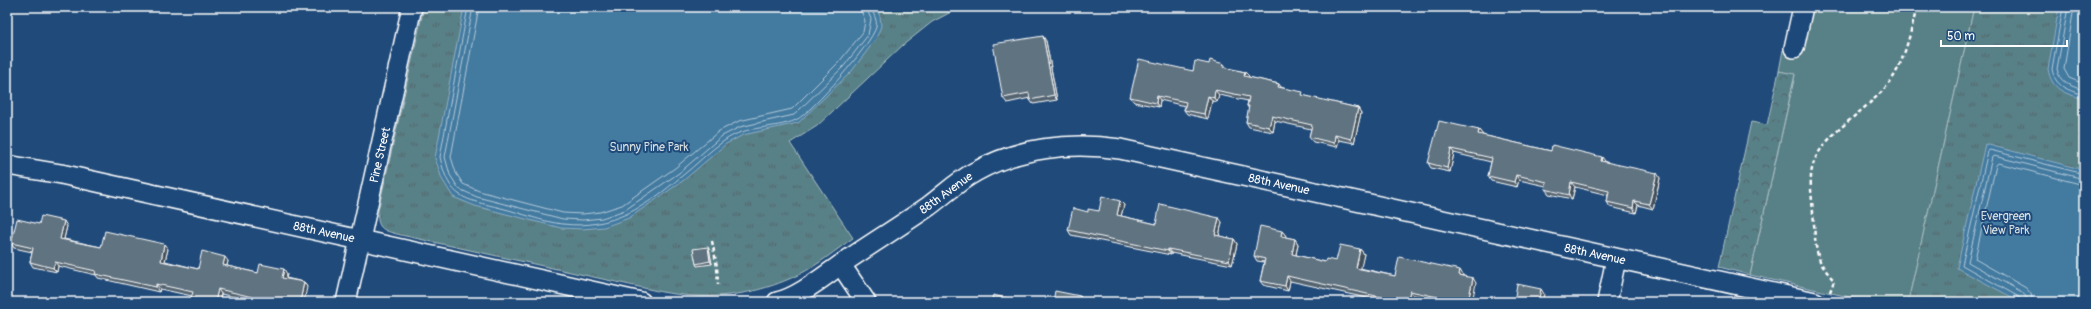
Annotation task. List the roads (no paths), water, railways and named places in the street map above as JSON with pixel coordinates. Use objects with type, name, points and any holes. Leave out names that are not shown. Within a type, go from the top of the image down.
[{"type":"street","name":"Pine Street","points":[[346,302],[412,7]]},
{"type":"street","points":[[1794,48],[1803,7]]},
{"type":"street","name":"88th Avenue","points":[[778,302],[816,282],[930,205],[975,171],[1028,152],[1046,148],[1073,146],[1096,146],[1120,149],[1616,259],[1822,299]]},
{"type":"street","name":"88th Avenue","points":[[7,165],[61,174],[641,302]]},
{"type":"street","points":[[1607,302],[1616,259]]},
{"type":"street","points":[[841,265],[866,302]]},
{"type":"water","points":[[464,7],[875,7],[880,16],[881,26],[876,39],[851,72],[798,123],[743,135],[726,144],[684,180],[629,218],[604,227],[583,229],[561,228],[475,206],[453,197],[442,179],[435,158]]},
{"type":"water","points":[[2059,7],[2084,7],[2084,99],[2065,93],[2056,87],[2048,69]]},
{"type":"water","points":[[1985,144],[2084,170],[2084,302],[2021,302],[1957,268]]},
{"type":"park label","name":"Sunny Pine Park","points":[[649,147]]},
{"type":"park label","name":"Evergreen View Park","points":[[2006,223]]}]
